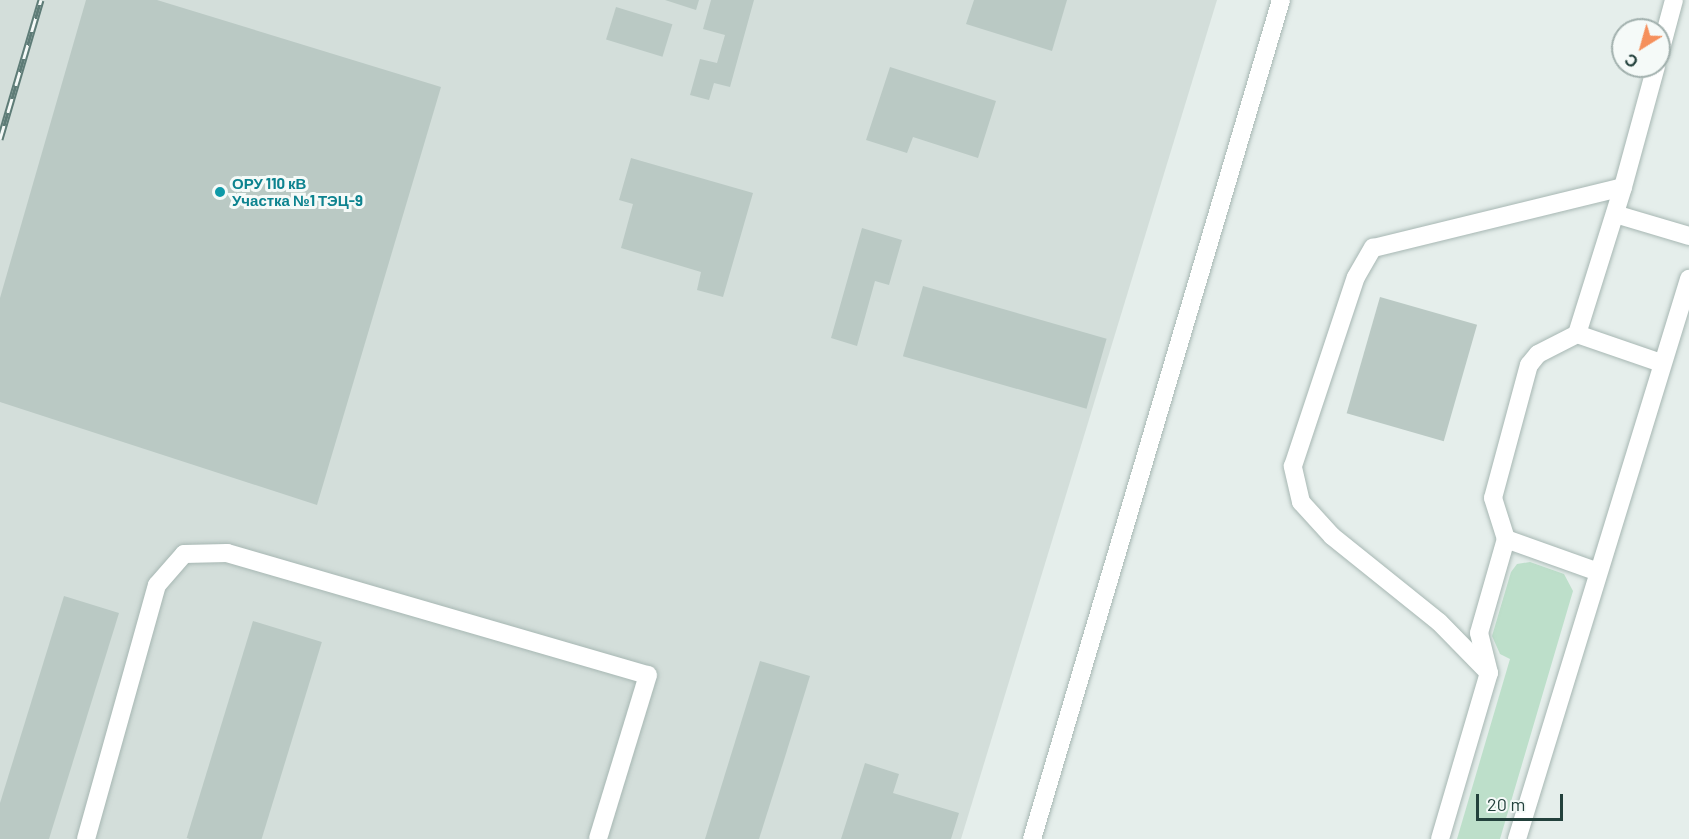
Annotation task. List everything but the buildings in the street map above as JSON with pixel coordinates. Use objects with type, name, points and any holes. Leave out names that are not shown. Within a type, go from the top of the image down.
[{"type":"street","points":[[1032,839],[1281,0]]},
{"type":"street","points":[[1669,18],[1674,0]]},
{"type":"street","points":[[1440,839],[1489,673],[1479,633],[1506,539],[1492,498],[1529,364],[1538,354],[1577,334],[1623,187],[1653,78]]},
{"type":"street","points":[[1489,673],[1438,622],[1332,536],[1301,502],[1293,466],[1356,276],[1373,248],[1623,187]]},
{"type":"street","points":[[1615,214],[1689,236]]},
{"type":"street","points":[[1517,839],[1661,363],[1689,279]]},
{"type":"street","points":[[1577,334],[1661,363]]},
{"type":"street","points":[[1506,539],[1598,572]]},
{"type":"street","points":[[86,839],[157,585],[184,554],[227,553],[648,675],[598,839]]},
{"type":"shaded area","points":[[0,0],[1217,0],[961,839],[0,839]]},
{"type":"green space","points":[[1530,562],[1564,574],[1573,591],[1500,839],[1457,839],[1510,659],[1500,654],[1492,636],[1511,572],[1517,564]]},
{"type":"railway","points":[[0,139],[41,0]]},
{"type":"place","name":"ОРУ 110 кВ Участка №1 ТЭЦ-9","points":[[220,192]]}]
